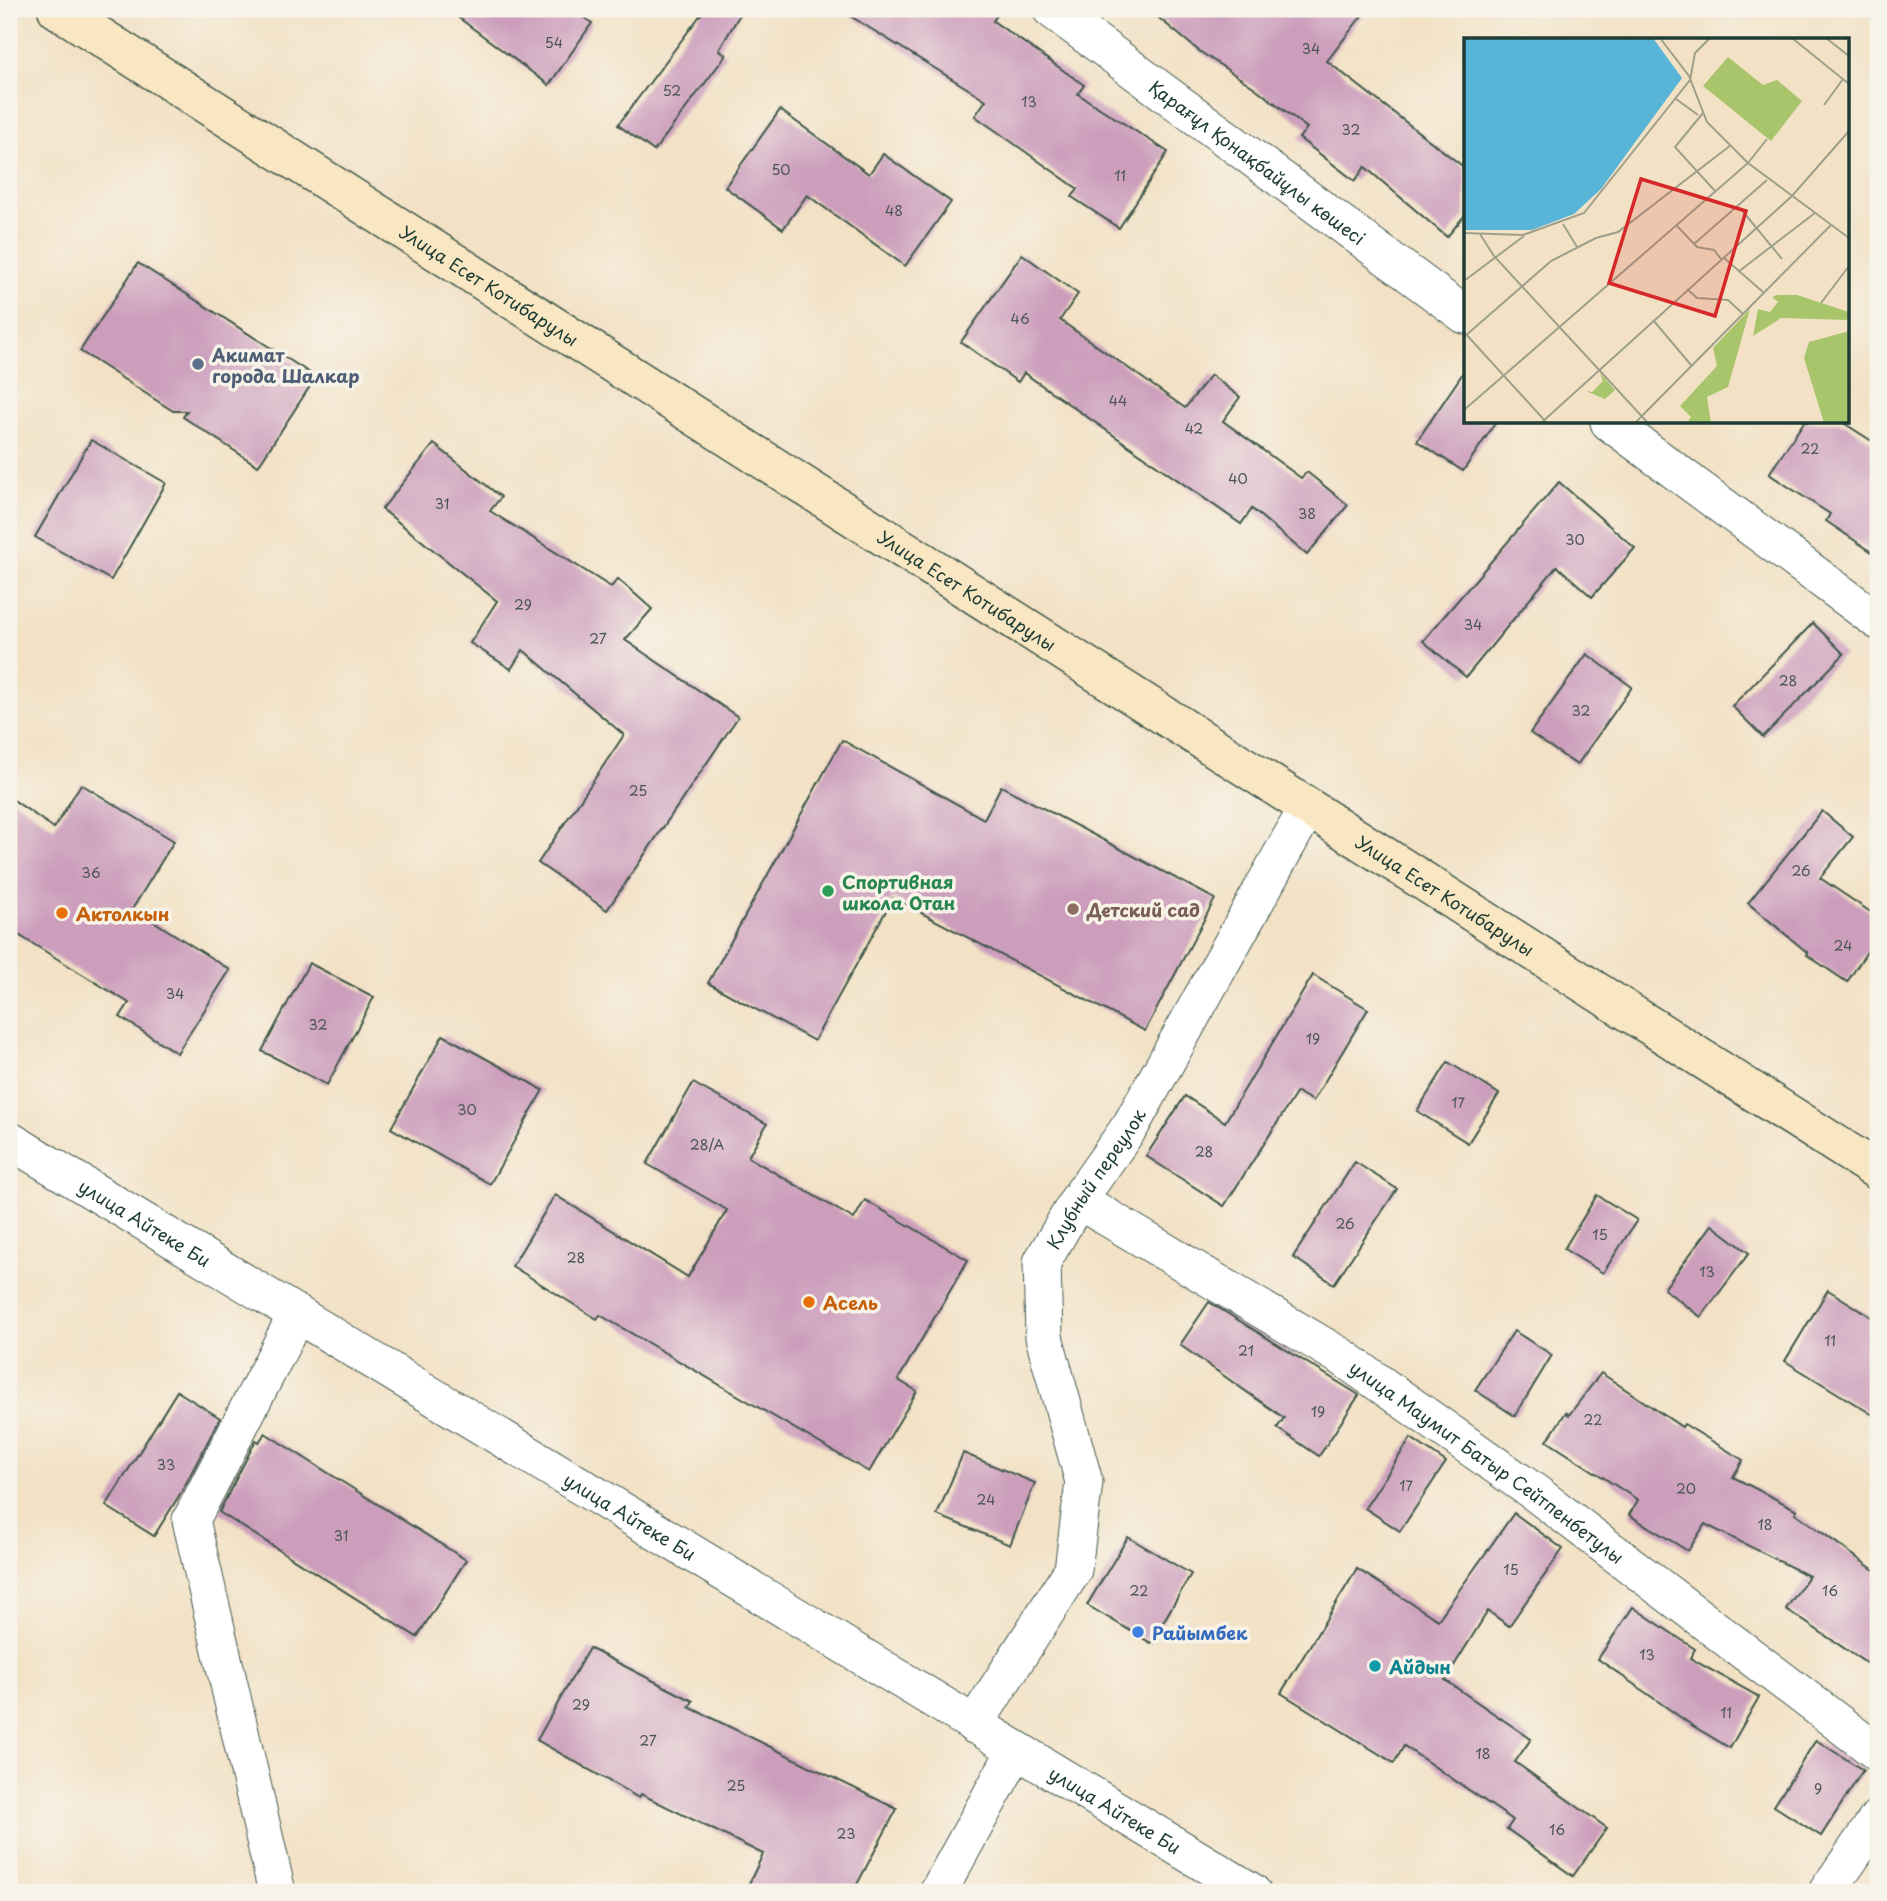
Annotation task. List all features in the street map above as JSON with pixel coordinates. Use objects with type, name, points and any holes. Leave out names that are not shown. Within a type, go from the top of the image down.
[{"type":"main road","name":"Улица Есет Котибарулы","points":[[57,9],[1878,1171]]},
{"type":"street","name":"Қарағұл Қонақбайұлы көшесі","points":[[1051,9],[1464,314]]},
{"type":"street","points":[[1612,424],[1878,621]]},
{"type":"street","name":"Клубный переулок","points":[[974,1725],[1073,1570],[1084,1482],[1044,1337],[1042,1262],[1078,1200],[1132,1125],[1308,807]]},
{"type":"street","name":"улица Айтеке Би","points":[[9,1140],[1252,1892]]},
{"type":"street","name":"улица Маумит Батыр Сейтпенбетулы","points":[[1078,1200],[1342,1357],[1534,1492],[1878,1753]]},
{"type":"street","points":[[277,1892],[191,1520],[297,1314]]},
{"type":"street","points":[[938,1892],[1016,1750]]},
{"type":"street","points":[[1827,1892],[1878,1818]]},
{"type":"building","points":[[447,9],[572,9],[592,23],[549,85]]},
{"type":"building","points":[[705,9],[743,9],[719,50],[726,55],[654,151],[618,125]]},
{"type":"building","points":[[839,9],[1001,9],[993,21],[1084,85],[1078,94],[1168,152],[1119,228],[1072,197],[1078,189],[975,116],[986,100]]},
{"type":"building","points":[[1148,9],[1367,9],[1327,61],[1464,167],[1464,216],[1447,237],[1365,167],[1355,181],[1299,138],[1307,128],[1255,88],[1199,51]]},
{"type":"building","points":[[780,110],[869,174],[883,154],[951,202],[905,266],[807,195],[783,229],[725,187]]},
{"type":"building","points":[[1022,254],[1078,294],[1060,320],[1185,408],[1211,375],[1240,397],[1223,421],[1301,478],[1307,472],[1348,505],[1307,555],[1252,509],[1241,524],[1024,373],[1018,382],[961,342]]},
{"type":"building","name":"Акимат города Шалкар","points":[[138,263],[316,377],[258,466],[183,417],[187,411],[173,411],[80,351]]},
{"type":"building","points":[[1464,371],[1464,424],[1495,424],[1463,471],[1417,441]]},
{"type":"building","points":[[1803,424],[1845,424],[1878,445],[1878,556],[1826,521],[1830,514],[1769,474]]},
{"type":"building","points":[[91,440],[166,483],[111,580],[35,537]]},
{"type":"building","points":[[434,444],[501,497],[490,511],[611,587],[618,579],[652,609],[625,640],[738,717],[607,910],[538,863],[624,735],[523,650],[511,669],[470,643],[497,601],[382,509]]},
{"type":"building","points":[[1559,482],[1635,548],[1592,597],[1557,566],[1466,677],[1423,641]]},
{"type":"building","points":[[1813,623],[1844,654],[1763,737],[1732,706]]},
{"type":"building","points":[[1587,654],[1632,687],[1577,765],[1530,733]]},
{"type":"building","points":[[842,740],[984,819],[1001,786],[1215,899],[1145,1031],[893,898],[814,1041],[708,983]]},
{"type":"building","points":[[81,784],[174,841],[133,908],[230,970],[177,1053],[120,1017],[129,1003],[9,929],[9,797],[54,828]]},
{"type":"building","points":[[1822,811],[1853,837],[1820,878],[1878,917],[1878,935],[1847,982],[1807,955],[1808,953],[1748,903]]},
{"type":"building","points":[[309,963],[374,997],[327,1085],[262,1051]]},
{"type":"building","points":[[1313,975],[1368,1009],[1313,1101],[1297,1092],[1224,1206],[1146,1156],[1185,1096],[1225,1122]]},
{"type":"building","points":[[443,1035],[543,1090],[490,1184],[391,1128]]},
{"type":"building","points":[[1448,1062],[1499,1094],[1468,1143],[1417,1111]]},
{"type":"building","name":"Асель","points":[[693,1083],[767,1124],[748,1157],[854,1219],[865,1200],[968,1260],[898,1380],[917,1391],[869,1472],[600,1315],[597,1319],[512,1266],[555,1195],[688,1277],[727,1210],[647,1164]]},
{"type":"building","points":[[1355,1162],[1397,1189],[1334,1284],[1293,1257]]},
{"type":"building","points":[[1597,1195],[1637,1220],[1603,1273],[1564,1249]]},
{"type":"building","points":[[1712,1225],[1749,1253],[1701,1317],[1664,1289]]},
{"type":"building","points":[[1828,1290],[1878,1321],[1878,1418],[1785,1361]]},
{"type":"building","points":[[1209,1302],[1359,1395],[1319,1456],[1277,1428],[1284,1418],[1180,1345]]},
{"type":"building","points":[[1514,1331],[1552,1355],[1515,1416],[1475,1390]]},
{"type":"building","points":[[1601,1373],[1682,1427],[1684,1424],[1743,1460],[1733,1477],[1797,1510],[1795,1513],[1878,1573],[1878,1671],[1786,1609],[1809,1576],[1705,1524],[1688,1551],[1629,1515],[1638,1500],[1547,1441],[1566,1412],[1569,1415]]},
{"type":"building","points":[[177,1391],[220,1418],[182,1491],[154,1536],[106,1506]]},
{"type":"building","points":[[265,1433],[466,1560],[417,1637],[219,1512],[256,1440],[259,1442]]},
{"type":"building","points":[[1411,1438],[1446,1462],[1400,1531],[1365,1508]]},
{"type":"building","points":[[963,1453],[1035,1483],[1010,1545],[937,1515]]},
{"type":"building","points":[[1514,1513],[1563,1549],[1509,1626],[1488,1611],[1445,1680],[1531,1739],[1515,1762],[1607,1828],[1573,1876],[1507,1829],[1513,1820],[1404,1746],[1394,1763],[1281,1693],[1357,1569],[1438,1620]]},
{"type":"building","points":[[1128,1537],[1191,1574],[1151,1643],[1087,1605]]},
{"type":"building","points":[[1633,1607],[1695,1649],[1690,1658],[1759,1697],[1730,1748],[1693,1726],[1598,1659]]},
{"type":"building","points":[[589,1648],[693,1701],[689,1707],[897,1809],[853,1892],[745,1892],[763,1854],[641,1794],[639,1798],[537,1740]]},
{"type":"building","points":[[1816,1740],[1863,1770],[1821,1836],[1774,1806]]},
{"type":"place","name":"Акимат города Шалкар","points":[[198,364]]},
{"type":"place","name":"Спортивная школа Отан","points":[[828,891]]},
{"type":"place","name":"Детский сад","points":[[1073,909]]},
{"type":"place","name":"Актолкын","points":[[62,913]]},
{"type":"place","name":"Асель","points":[[809,1302]]},
{"type":"place","name":"Райымбек","points":[[1138,1632]]},
{"type":"place","name":"Айдын","points":[[1375,1666]]}]
